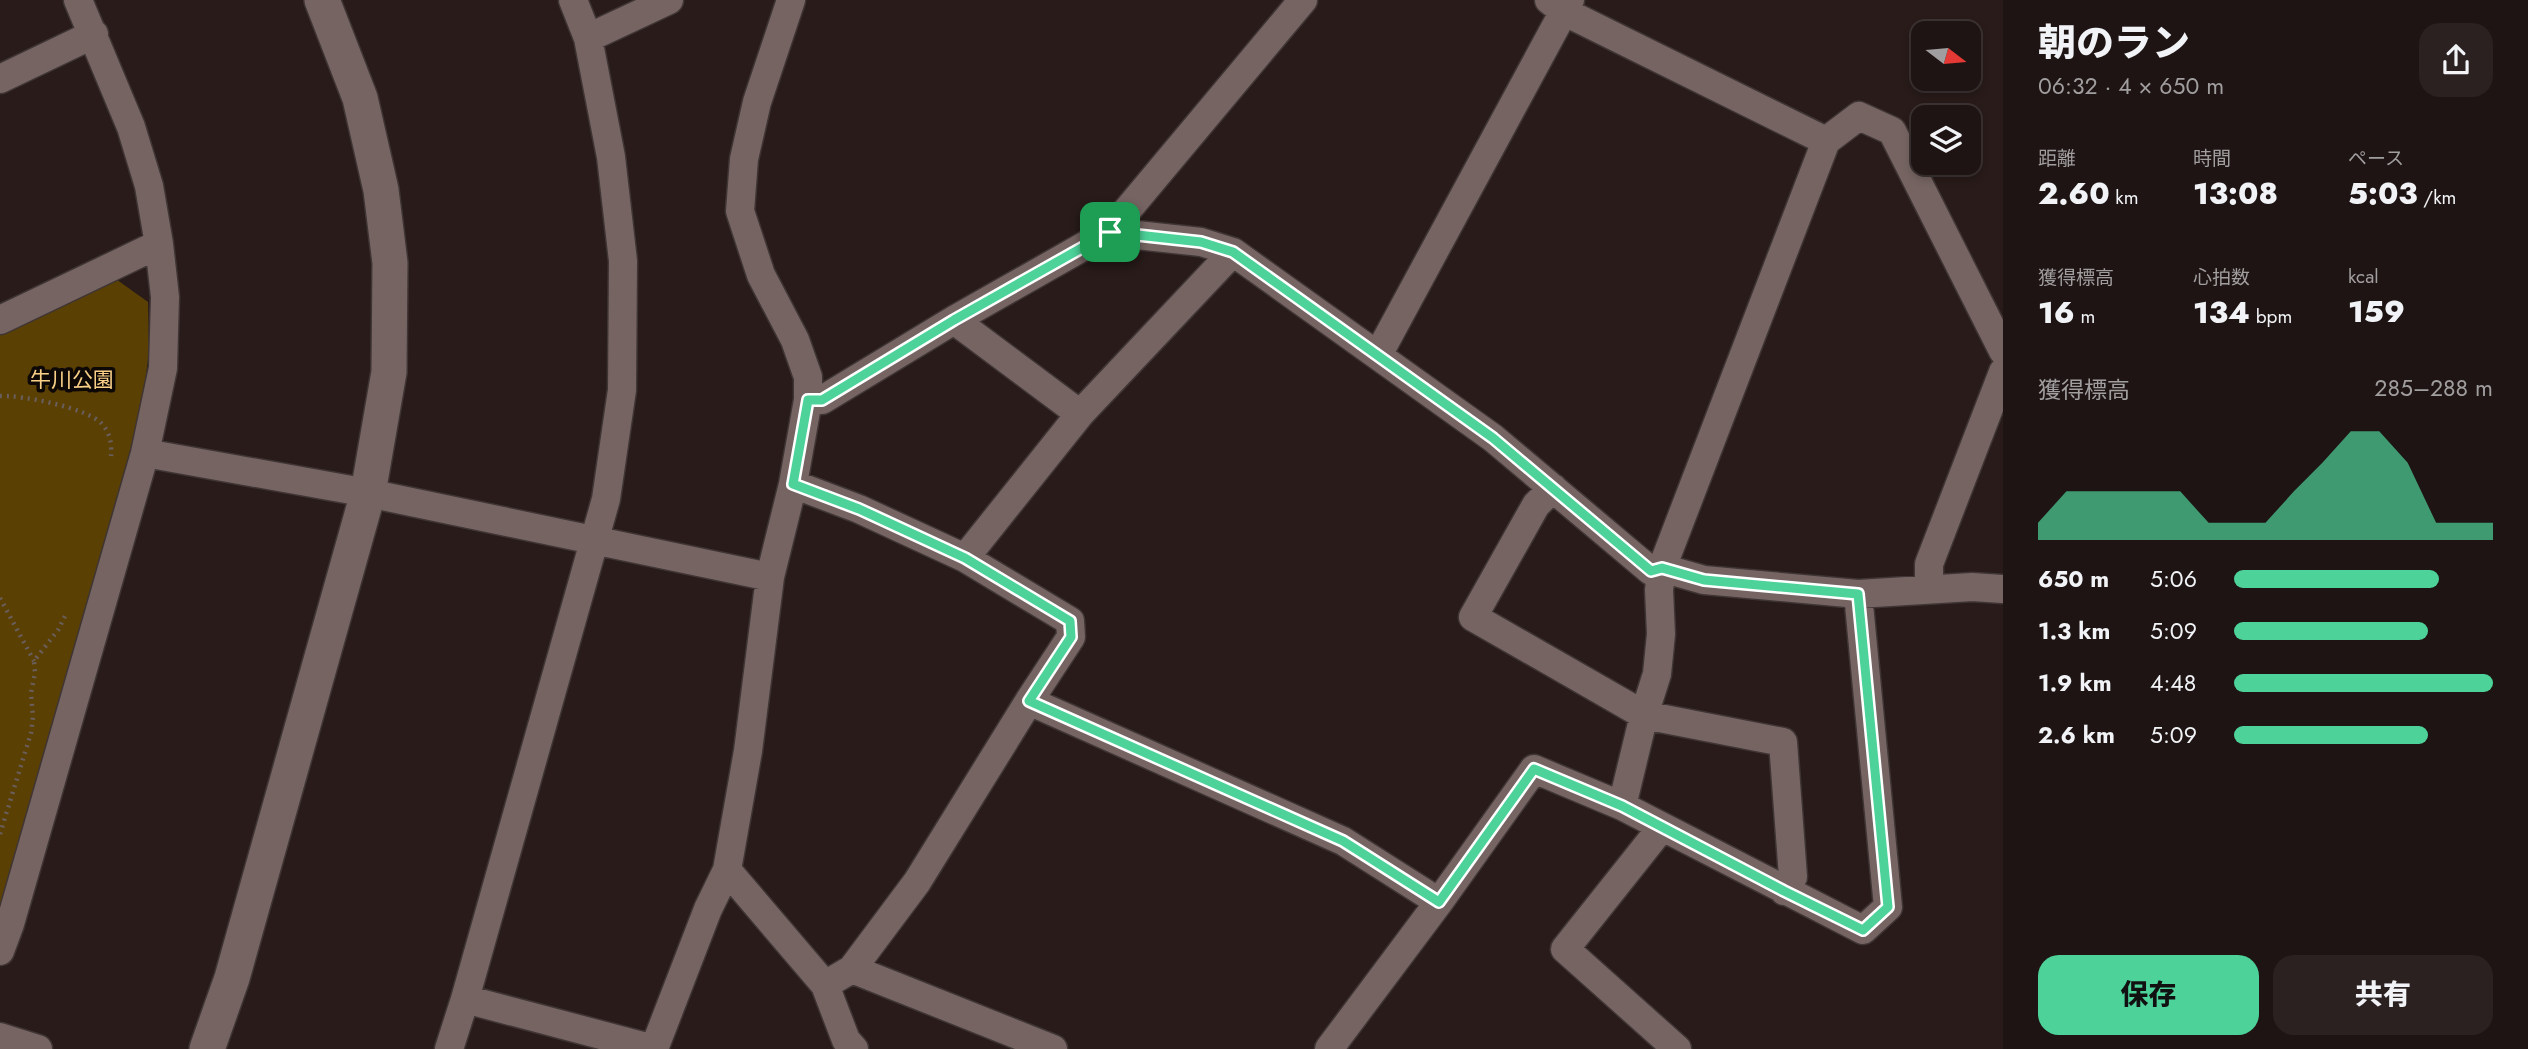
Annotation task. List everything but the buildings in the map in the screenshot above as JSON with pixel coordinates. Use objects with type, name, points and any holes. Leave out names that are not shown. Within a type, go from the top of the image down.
[{"type":"street","points":[[0,951],[145,453],[163,368],[165,297],[149,186],[131,127],[78,0]]},
{"type":"street","points":[[206,1049],[232,978],[368,493],[389,372],[390,263],[381,190],[360,98],[323,0]]},
{"type":"street","points":[[449,1049],[606,499],[622,390],[623,261],[611,157],[588,38],[573,0]]},
{"type":"street","points":[[588,38],[669,0]]},
{"type":"street","points":[[465,999],[654,1049],[708,909],[727,870],[748,751],[770,577],[793,484],[808,400],[808,377],[795,340],[761,275],[740,211],[744,159],[757,102],[791,0]]},
{"type":"street","points":[[808,400],[822,400],[954,320],[1110,232],[1303,0]]},
{"type":"street","points":[[1378,355],[1561,4],[1826,141]]},
{"type":"street","points":[[0,79],[94,34]]},
{"type":"street","points":[[1622,806],[1657,674],[1661,634],[1659,590],[1662,568],[1826,141],[1859,116],[1892,131],[2003,351]]},
{"type":"street","points":[[1110,232],[1201,242],[1233,252],[1493,438],[1651,571],[1662,568],[1704,580],[1858,594],[1929,589],[2003,589]]},
{"type":"street","points":[[0,320],[159,244]]},
{"type":"street","points":[[965,558],[1080,414],[1233,252]]},
{"type":"street","points":[[954,320],[1080,414]]},
{"type":"street","points":[[1929,589],[1929,564],[2003,372]]},
{"type":"street","points":[[145,453],[368,493],[770,577]]},
{"type":"street","points":[[793,484],[859,509],[965,558],[1070,621],[1071,637],[916,882],[852,969],[825,985]]},
{"type":"street","points":[[1553,488],[1536,505],[1473,617],[1644,715],[1783,742],[1793,877],[1784,891]]},
{"type":"street","points":[[1329,1049],[1534,769],[1622,806],[1863,930],[1888,907],[1858,594]]},
{"type":"street","points":[[1029,701],[1343,841],[1439,902]]},
{"type":"street","points":[[1662,827],[1565,949],[1676,1049]]},
{"type":"street","points":[[727,870],[825,985],[846,1040],[854,1049]]},
{"type":"street","points":[[852,969],[1053,1049]]},
{"type":"street","points":[[0,1037],[38,1049]]},
{"type":"path","points":[[0,396],[72,409],[101,422],[110,435],[111,452],[108,465]]},
{"type":"path","points":[[0,598],[34,661],[35,673],[31,693],[31,733],[0,834]]},
{"type":"path","points":[[34,661],[58,630],[67,607]]},
{"type":"green space","name":"牛川公園","points":[[113,277],[148,302],[149,351],[143,398],[131,455],[0,919],[0,332]]},
{"type":"route","points":[[1110,232],[1201,242],[1233,252],[1493,438],[1651,571],[1662,568],[1704,580],[1858,594],[1888,907],[1863,930],[1622,806],[1534,769],[1439,902],[1343,841],[1029,701],[1071,637],[1070,621],[965,558],[859,509],[793,484],[808,400],[822,400],[954,320],[1110,232]]}]
